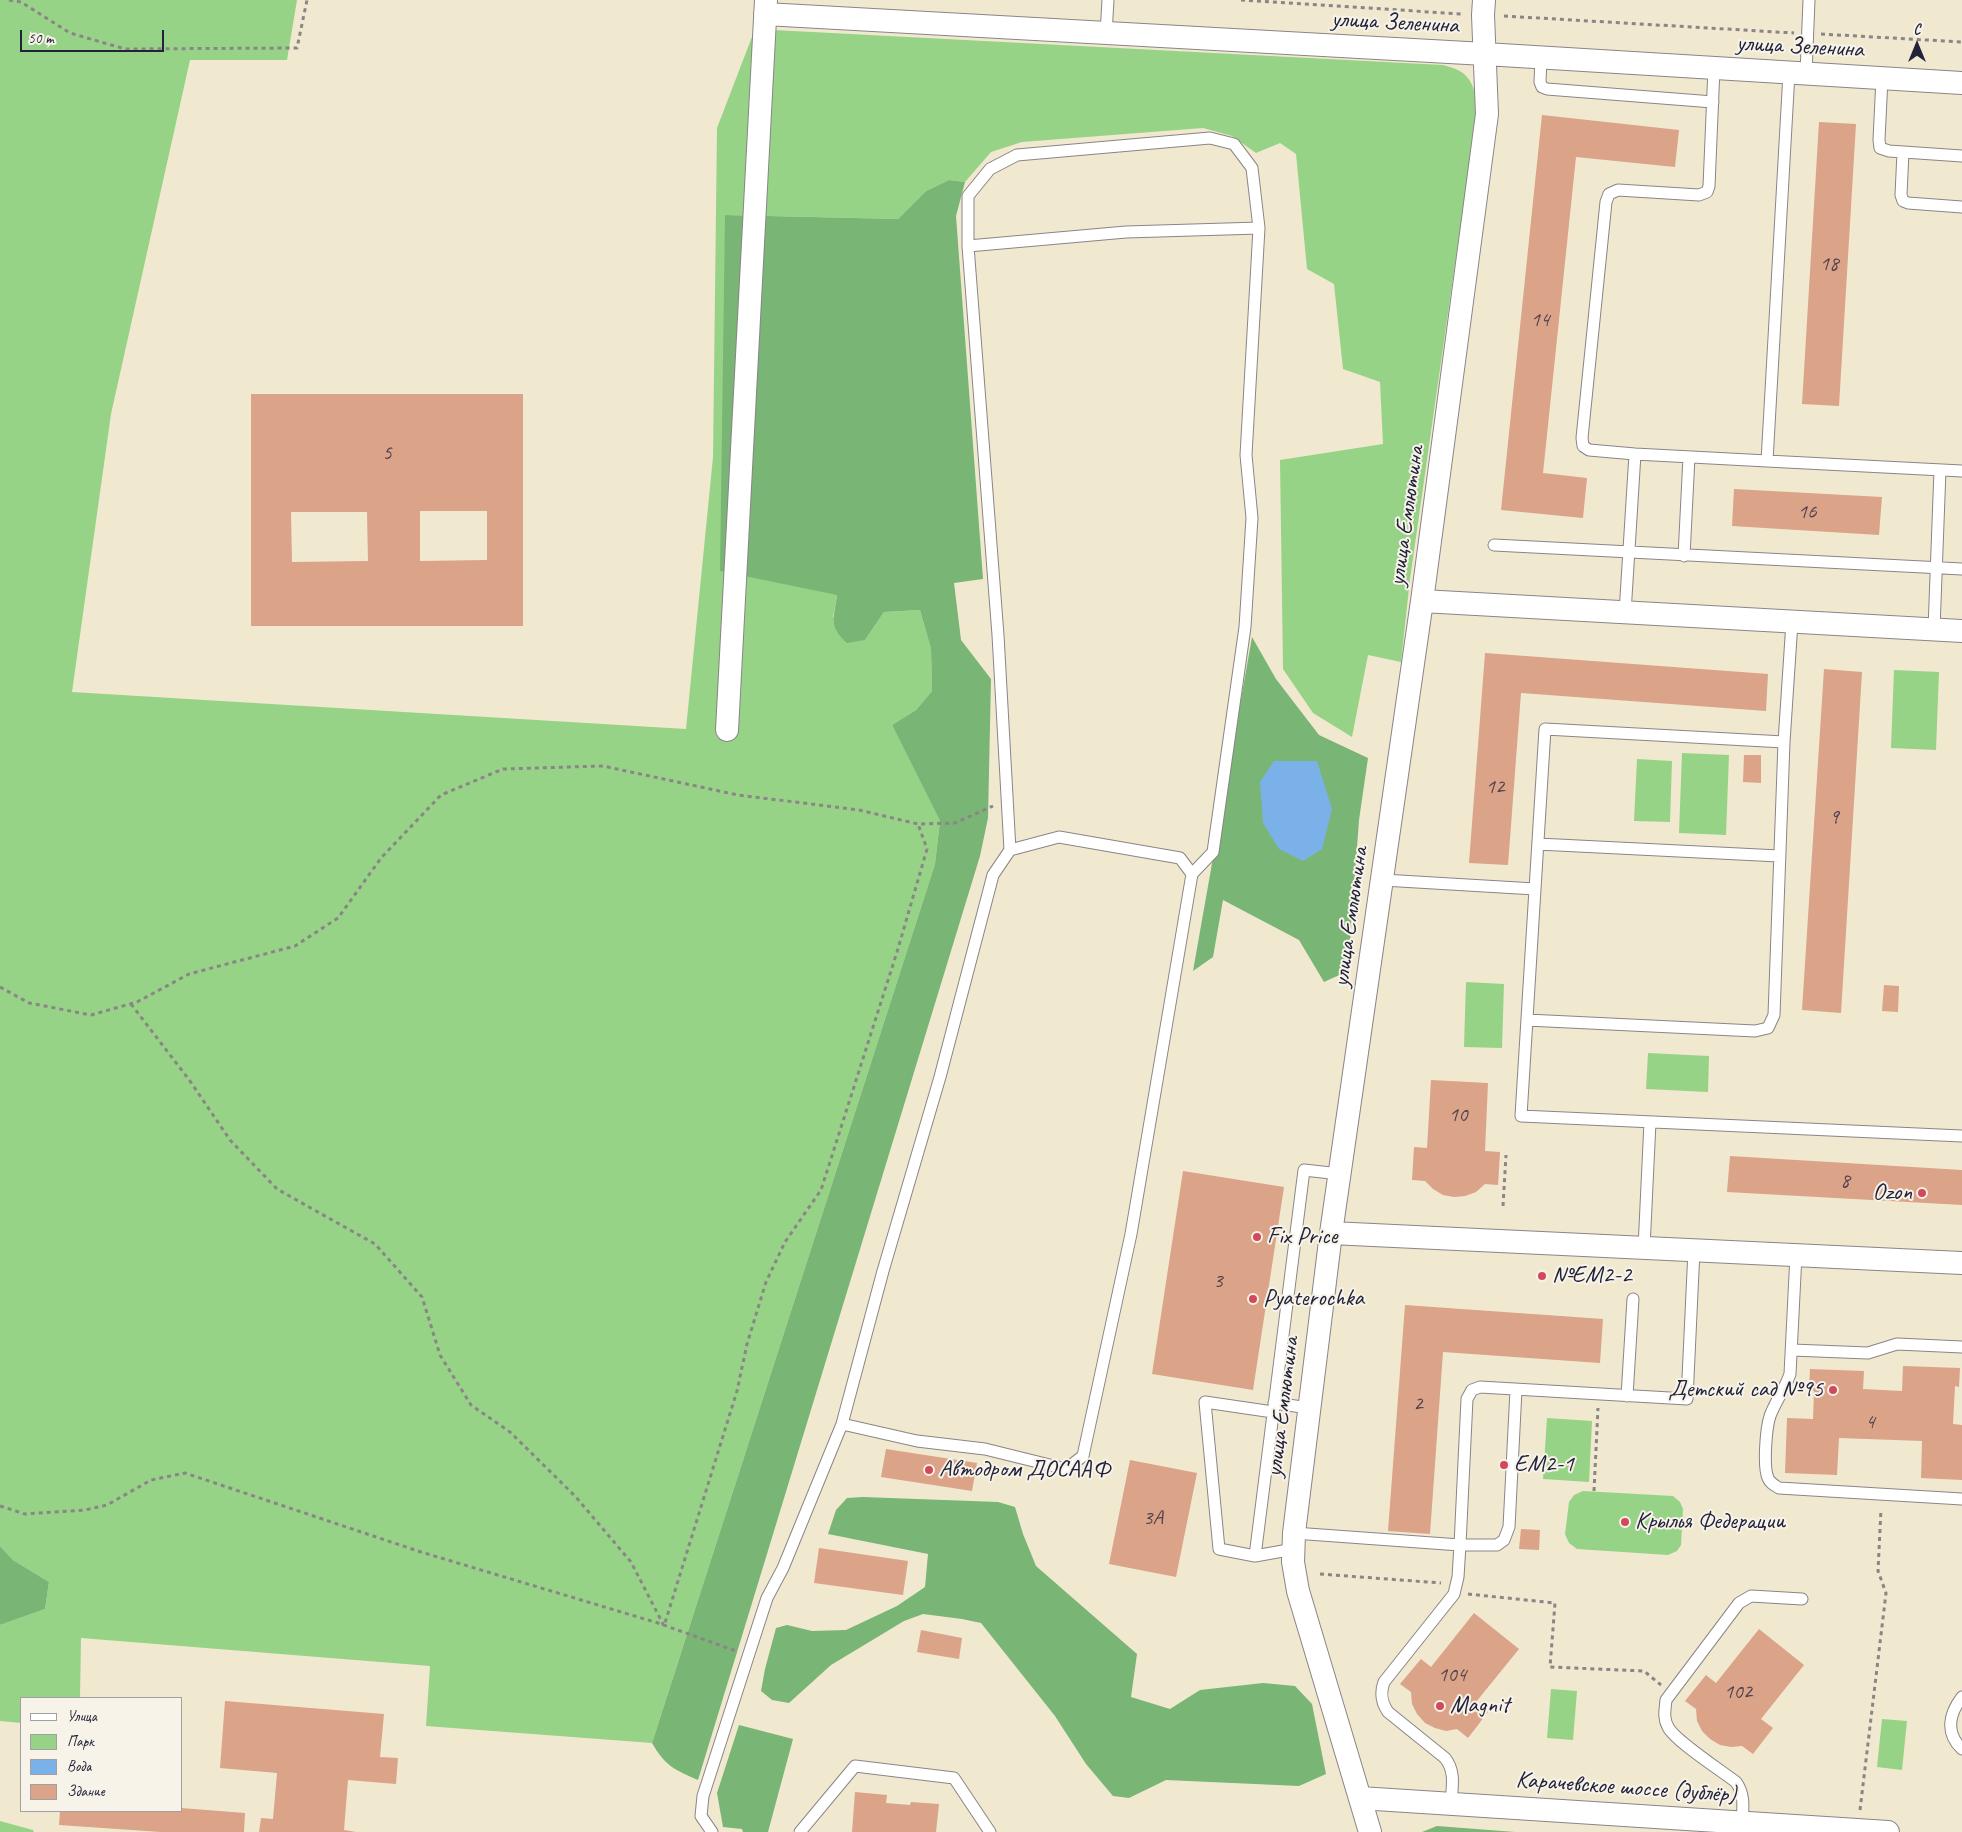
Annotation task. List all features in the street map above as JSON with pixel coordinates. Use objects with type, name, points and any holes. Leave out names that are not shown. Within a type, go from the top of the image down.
[{"type":"street","name":"улица Зеленина","points":[[766,7],[1106,34],[1485,54],[1962,83]]},
{"type":"street","points":[[727,730],[766,7]]},
{"type":"street","name":"улица Емлютина","points":[[1370,1832],[1298,1591],[1293,1562],[1294,1541],[1331,1233],[1383,880],[1488,114],[1484,8]]},
{"type":"street","points":[[1422,601],[1962,631]]},
{"type":"street","points":[[1331,1233],[1962,1263]]},
{"type":"street","name":"Карачевское шоссе (дублёр)","points":[[1360,1798],[1888,1832]]},
{"type":"lane","points":[[1106,34],[1108,0]]},
{"type":"lane","points":[[1767,461],[1798,73],[1808,33],[1809,0]]},
{"type":"lane","points":[[1541,58],[1540,82],[1542,87],[1547,89],[1713,102]]},
{"type":"lane","points":[[1714,68],[1709,186],[1707,192],[1699,195],[1618,190],[1609,194],[1606,202],[1582,446],[1589,450],[1636,454],[1962,471]]},
{"type":"lane","points":[[1882,78],[1880,148],[1889,151],[1962,156]]},
{"type":"lane","points":[[712,1832],[701,1816],[703,1796],[767,1598],[783,1568],[842,1424],[882,1271],[940,1077],[993,875],[1010,850],[998,635],[968,246],[968,196],[990,169],[1017,155],[1210,138],[1234,144],[1252,168],[1259,228],[1246,455],[1252,518],[1245,627],[1213,852],[1192,874],[1131,1234],[1083,1456],[1066,1469],[985,1449],[917,1441],[842,1424]]},
{"type":"lane","points":[[1903,152],[1901,195],[1903,200],[1908,203],[1962,207]]},
{"type":"lane","points":[[968,246],[1126,232],[1259,228]]},
{"type":"lane","points":[[1625,613],[1636,454]]},
{"type":"lane","points":[[1684,556],[1688,457]]},
{"type":"lane","points":[[1934,629],[1940,470]]},
{"type":"lane","points":[[1494,545],[1962,569]]},
{"type":"lane","points":[[1527,1020],[1755,1031],[1768,1028],[1774,1015],[1784,742],[1792,622]]},
{"type":"lane","points":[[1784,742],[1545,729],[1522,1116],[1962,1136]]},
{"type":"lane","points":[[1010,850],[1059,837],[1180,858],[1192,874]]},
{"type":"lane","points":[[1538,844],[1779,856]]},
{"type":"lane","points":[[1383,880],[1535,889]]},
{"type":"lane","points":[[1644,1248],[1650,1122]]},
{"type":"lane","points":[[1255,1556],[1304,1170],[1340,1174]]},
{"type":"lane","points":[[1451,1803],[1452,1772],[1450,1765],[1445,1758],[1388,1712],[1382,1703],[1381,1696],[1384,1682],[1456,1589],[1467,1398],[1472,1390],[1480,1387],[1687,1399],[1694,1250]]},
{"type":"lane","points":[[1796,1255],[1790,1374],[1784,1391],[1770,1416],[1767,1428],[1766,1471],[1772,1484],[1779,1488],[1962,1499]]},
{"type":"lane","points":[[1627,1396],[1633,1299]]},
{"type":"lane","points":[[1792,1350],[1868,1353],[1897,1344],[1962,1347]]},
{"type":"lane","points":[[1309,1408],[1274,1408],[1205,1402],[1219,1549],[1255,1556],[1294,1541],[1497,1545],[1504,1540],[1507,1533],[1516,1390]]},
{"type":"lane","points":[[1742,1822],[1743,1794],[1736,1782],[1674,1735],[1668,1728],[1664,1714],[1666,1700],[1744,1598],[1751,1596],[1802,1599]]},
{"type":"lane","points":[[1962,1696],[1954,1708],[1950,1726],[1956,1743],[1962,1749]]},
{"type":"lane","points":[[800,1832],[855,1766],[954,1778],[990,1832]]},
{"type":"path","points":[[9,0],[21,2],[70,33],[125,49],[144,49],[298,48],[307,0]]},
{"type":"path","points":[[1241,0],[1484,8],[1808,33],[1962,42]]},
{"type":"path","points":[[0,987],[29,1003],[91,1015],[131,1004],[189,974],[295,946],[338,918],[380,858],[441,795],[503,769],[603,766],[738,795],[859,810],[918,824],[955,823],[1007,800]]},
{"type":"path","points":[[664,1626],[738,1391],[747,1344],[766,1282],[785,1242],[821,1190],[897,952],[927,849],[918,824]]},
{"type":"path","points":[[131,1004],[190,1081],[230,1140],[277,1189],[375,1244],[422,1297],[440,1355],[471,1405],[510,1432],[575,1496],[631,1562],[664,1626]]},
{"type":"path","points":[[1503,1206],[1506,1155]]},
{"type":"path","points":[[1594,1491],[1598,1394]]},
{"type":"path","points":[[0,1506],[25,1514],[85,1510],[107,1505],[151,1480],[185,1473],[421,1552],[664,1626],[749,1656]]},
{"type":"path","points":[[1860,1810],[1886,1593],[1878,1571],[1882,1494]]},
{"type":"path","points":[[1320,1574],[1438,1582],[1469,1595],[1555,1603],[1550,1667],[1644,1671],[1671,1692]]},
{"type":"green space","points":[[0,0],[297,0],[287,60],[190,60],[111,414],[72,692],[686,729],[713,457],[717,128],[755,29],[1443,65],[1458,70],[1468,78],[1474,88],[1478,103],[1410,579],[1401,662],[1368,655],[1352,737],[1313,713],[1283,669],[1280,460],[1383,444],[1380,382],[1343,369],[1334,284],[1307,269],[1296,154],[1280,143],[1256,153],[1232,136],[1203,128],[1022,142],[991,152],[965,182],[949,180],[926,191],[898,219],[726,215],[837,595],[833,617],[865,640],[884,612],[920,610],[931,649],[932,691],[916,710],[892,725],[940,821],[935,864],[652,1743],[426,1726],[430,1666],[81,1638],[80,1697],[20,1697],[20,1723],[0,1721],[0,1625],[45,1609],[49,1582],[13,1560],[0,1546]]},
{"type":"green space","points":[[949,180],[965,182],[956,216],[983,579],[954,583],[961,640],[991,679],[988,818],[980,856],[698,1780],[666,1762],[652,1743],[935,864],[940,821],[892,725],[916,710],[932,691],[931,649],[920,610],[884,612],[865,640],[847,643],[837,632],[835,626],[834,616],[837,595],[720,571],[725,215],[898,219],[926,191]]},
{"type":"green space","points":[[1252,637],[1276,679],[1319,735],[1368,758],[1359,820],[1348,971],[1324,982],[1299,940],[1223,900],[1213,957],[1193,971]]},
{"type":"green space","points":[[1894,670],[1939,672],[1936,750],[1891,748]]},
{"type":"green space","points":[[1682,753],[1729,755],[1726,835],[1679,833]]},
{"type":"green space","points":[[1637,759],[1672,761],[1670,822],[1634,821]]},
{"type":"green space","points":[[1466,982],[1504,984],[1502,1048],[1464,1047]]},
{"type":"green space","points":[[1648,1053],[1709,1056],[1708,1092],[1646,1089]]},
{"type":"green space","points":[[1547,1418],[1592,1421],[1589,1482],[1543,1479]]},
{"type":"green space","name":"Крылья Федерации","points":[[1583,1491],[1673,1496],[1680,1502],[1683,1509],[1681,1545],[1677,1551],[1668,1555],[1577,1549],[1569,1543],[1565,1534],[1569,1502],[1574,1495]]},
{"type":"green space","points":[[847,1498],[998,1502],[1015,1507],[1023,1534],[1036,1566],[1137,1654],[1131,1697],[1170,1709],[1200,1690],[1263,1683],[1295,1686],[1312,1704],[1326,1774],[1299,1786],[1166,1780],[1129,1798],[1113,1796],[1086,1764],[1055,1716],[981,1623],[962,1619],[923,1614],[904,1621],[831,1665],[789,1703],[772,1700],[761,1691],[776,1628],[787,1625],[812,1631],[846,1630],[897,1606],[925,1587],[928,1554],[828,1534],[836,1510]]},
{"type":"green space","points":[[0,1546],[13,1560],[49,1582],[45,1609],[0,1625]]},
{"type":"green space","points":[[1551,1689],[1577,1691],[1573,1740],[1547,1738]]},
{"type":"green space","points":[[1882,1719],[1907,1721],[1902,1770],[1877,1767]]},
{"type":"green space","points":[[739,1725],[793,1739],[768,1832],[743,1832],[742,1829],[723,1827],[717,1793]]},
{"type":"green space","points":[[0,1821],[33,1830],[34,1832],[0,1832]]},
{"type":"green space","points":[[1437,1826],[1515,1832],[1422,1832]]},
{"type":"water","points":[[1274,761],[1317,761],[1332,809],[1322,849],[1303,861],[1279,849],[1263,823],[1260,782]]},
{"type":"building","points":[[1542,115],[1679,130],[1675,167],[1576,157],[1543,473],[1587,478],[1583,518],[1501,510]]},
{"type":"building","points":[[1819,122],[1856,124],[1839,406],[1802,404]]},
{"type":"building","points":[[251,394],[523,394],[523,626],[251,626]],"holes":[[[420,511],[487,511],[487,560],[420,561]],[[291,512],[367,512],[368,561],[292,562]]]},
{"type":"building","points":[[1734,489],[1882,497],[1879,535],[1732,526]]},
{"type":"building","points":[[1485,653],[1768,674],[1766,711],[1521,693],[1508,865],[1469,863]]},
{"type":"building","points":[[1824,669],[1862,672],[1841,1013],[1802,1010]]},
{"type":"building","points":[[1744,755],[1761,755],[1761,783],[1743,782]]},
{"type":"building","points":[[1884,985],[1899,986],[1898,1012],[1882,1011]]},
{"type":"building","points":[[1431,1080],[1488,1083],[1485,1151],[1500,1152],[1498,1185],[1485,1184],[1476,1192],[1454,1197],[1443,1195],[1425,1181],[1412,1180],[1414,1147],[1427,1148]]},
{"type":"building","points":[[1730,1156],[1962,1170],[1962,1205],[1727,1192]]},
{"type":"building","points":[[1183,1171],[1284,1187],[1253,1390],[1152,1374]]},
{"type":"building","points":[[1405,1305],[1603,1319],[1600,1363],[1443,1352],[1430,1534],[1388,1531]]},
{"type":"building","points":[[1903,1366],[1960,1368],[1959,1387],[1955,1386],[1953,1424],[1962,1425],[1962,1480],[1921,1478],[1922,1441],[1839,1438],[1837,1475],[1785,1473],[1787,1418],[1813,1419],[1814,1391],[1809,1390],[1810,1369],[1864,1371],[1863,1389],[1902,1391]]},
{"type":"building","name":"Автодром ДОСААФ","points":[[886,1449],[977,1463],[972,1491],[881,1477]]},
{"type":"building","points":[[1130,1460],[1197,1473],[1176,1577],[1109,1564]]},
{"type":"building","points":[[1521,1529],[1540,1530],[1539,1550],[1519,1549]]},
{"type":"building","points":[[819,1548],[908,1561],[903,1595],[814,1583]]},
{"type":"building","points":[[1474,1613],[1519,1649],[1476,1702],[1488,1712],[1468,1738],[1457,1729],[1446,1731],[1425,1723],[1417,1714],[1412,1704],[1411,1692],[1400,1684],[1421,1659],[1431,1667]]},
{"type":"building","points":[[1759,1629],[1804,1665],[1761,1719],[1773,1728],[1753,1754],[1742,1746],[1720,1745],[1710,1739],[1702,1731],[1697,1721],[1696,1709],[1685,1701],[1706,1675],[1716,1683]]},
{"type":"building","points":[[921,1630],[962,1638],[959,1659],[917,1652]]},
{"type":"building","points":[[225,1701],[384,1714],[380,1757],[398,1758],[396,1784],[348,1780],[344,1830],[356,1832],[259,1832],[261,1818],[273,1819],[277,1773],[220,1768]]},
{"type":"building","points":[[855,1792],[887,1795],[886,1803],[910,1805],[911,1802],[939,1804],[936,1832],[852,1832]]},
{"type":"building","points":[[182,1808],[245,1813],[244,1832],[161,1832],[59,1825],[60,1812],[182,1812]]},
{"type":"place","name":"Ozon","points":[[1922,1193]]},
{"type":"place","name":"Fix Price","points":[[1257,1237]]},
{"type":"place","name":"№ЕМ2-2","points":[[1542,1276]]},
{"type":"place","name":"Pyaterochka","points":[[1253,1299]]},
{"type":"place","name":"Детский сад №95","points":[[1833,1390]]},
{"type":"place","name":"ЕМ2-1","points":[[1504,1465]]},
{"type":"place","name":"Автодром ДОСААФ","points":[[929,1470]]},
{"type":"place","name":"Крылья Федерации","points":[[1625,1522]]},
{"type":"place","name":"Magnit","points":[[1440,1706]]}]
